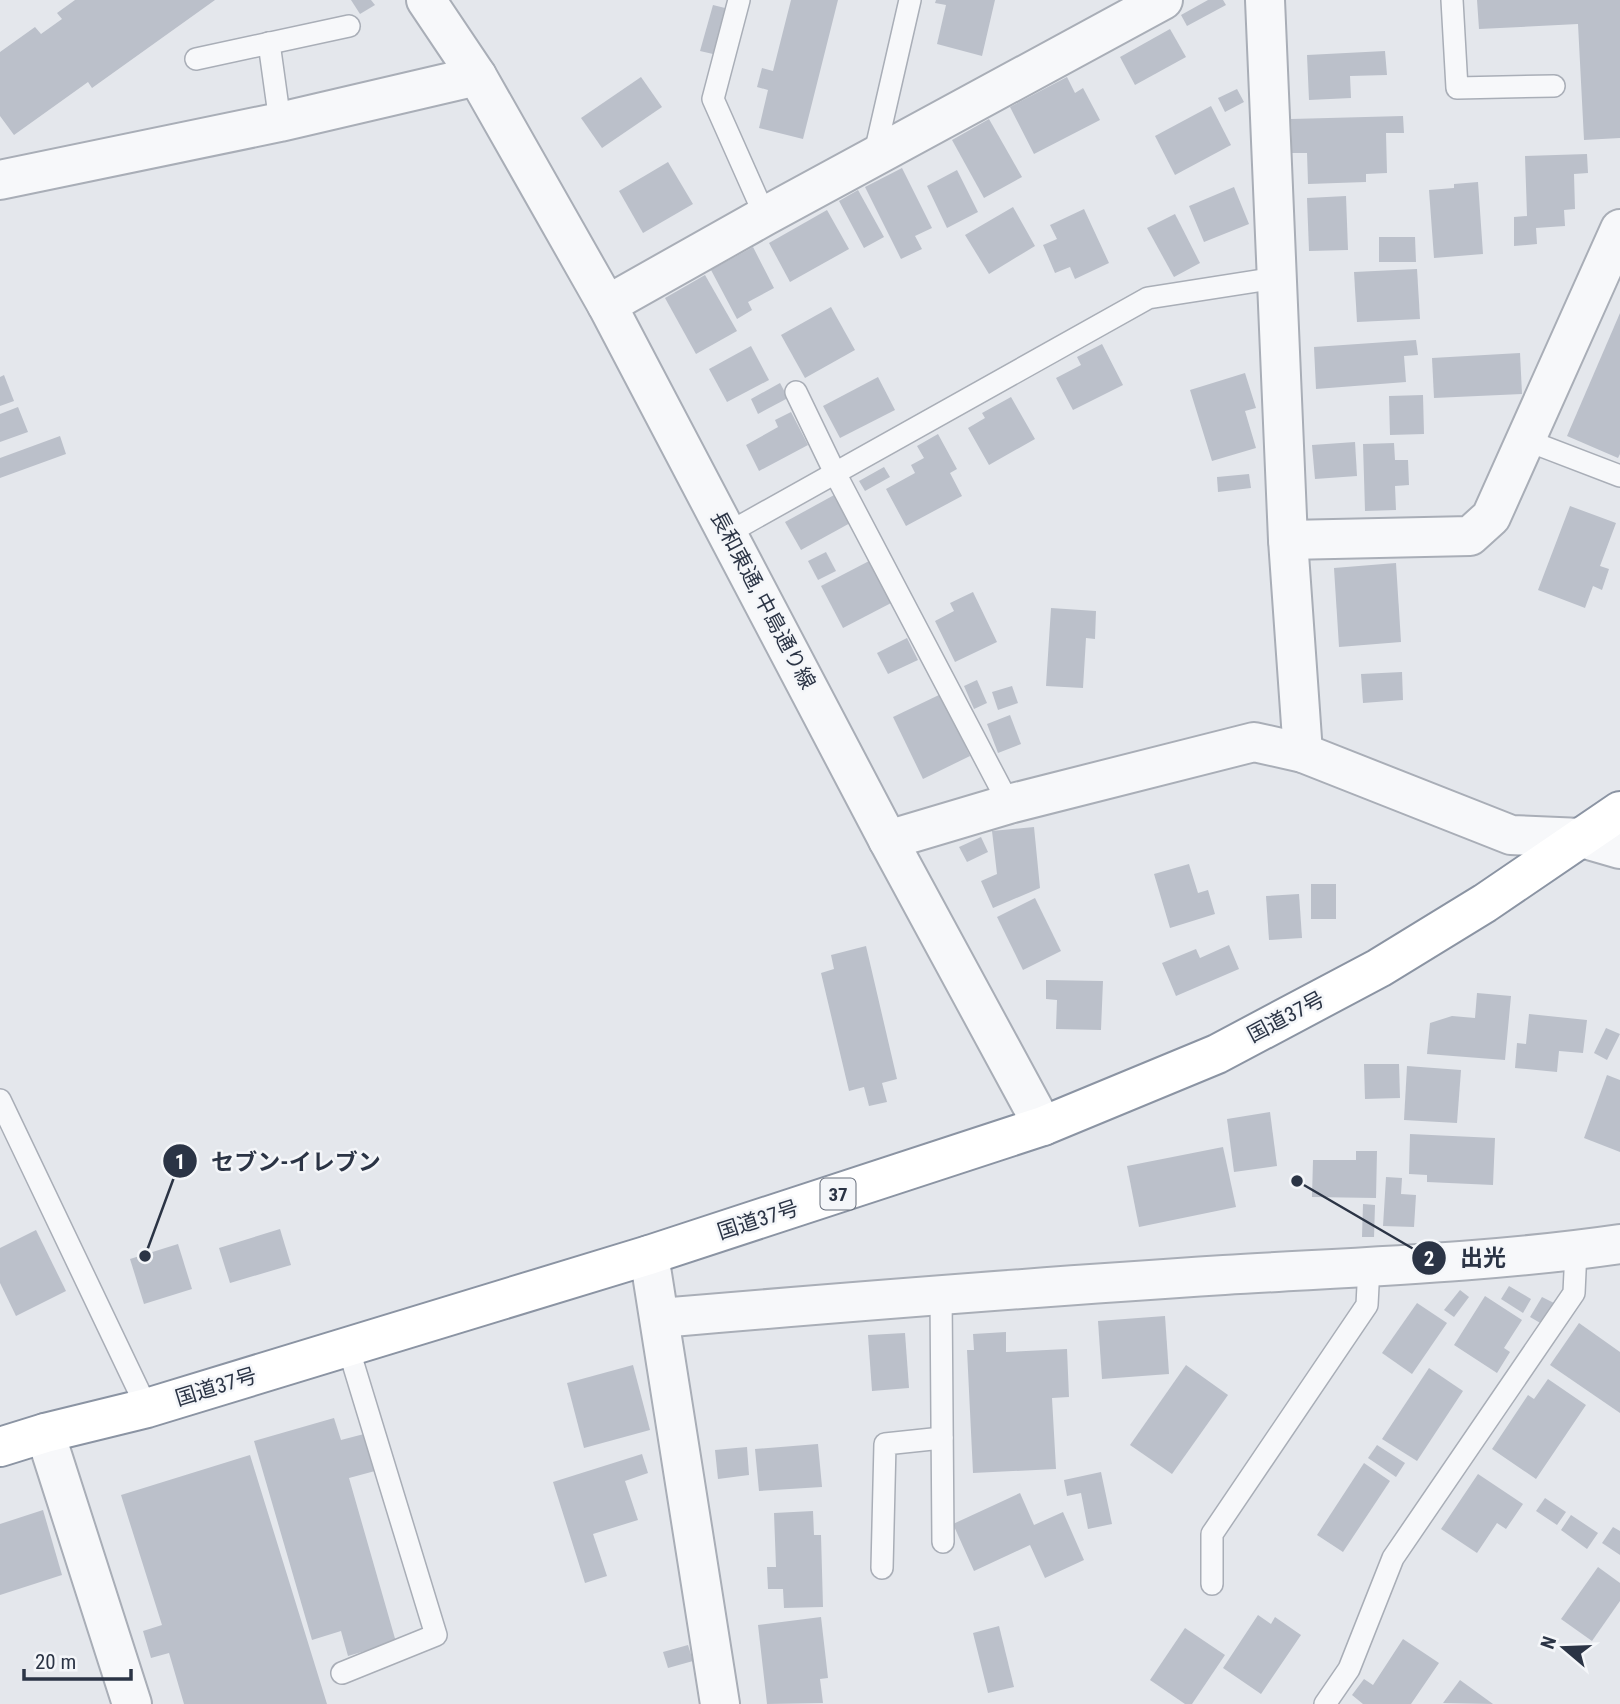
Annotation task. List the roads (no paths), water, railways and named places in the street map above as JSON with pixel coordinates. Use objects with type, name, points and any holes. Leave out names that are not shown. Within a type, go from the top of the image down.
[{"type":"highway","name":"国道37号","points":[[0,1447],[147,1408],[348,1348],[649,1255],[1044,1126],[1217,1054],[1379,968],[1485,903],[1620,811]]},
{"type":"street","name":"長和東通, 中島通り線","points":[[426,0],[477,76],[607,305],[888,840],[1044,1126]]},
{"type":"street","points":[[607,305],[1163,0]]},
{"type":"street","points":[[1265,0],[1288,540],[1303,753]]},
{"type":"street","points":[[0,180],[280,122],[477,76]]},
{"type":"street","points":[[1288,540],[1470,536],[1491,517],[1620,229]]},
{"type":"street","points":[[888,840],[1009,804],[1254,742],[1303,753],[1511,835],[1583,838],[1620,849]]},
{"type":"street","points":[[660,1318],[941,1294],[1369,1266],[1576,1250],[1620,1244]]},
{"type":"street","points":[[649,1255],[720,1704]]},
{"type":"street","points":[[45,1433],[132,1704]]},
{"type":"lane","points":[[739,0],[713,99],[765,216]]},
{"type":"lane","points":[[874,157],[910,0]]},
{"type":"lane","points":[[1452,0],[1457,88],[1554,86]]},
{"type":"lane","points":[[196,59],[349,26]]},
{"type":"lane","points":[[270,43],[280,122]]},
{"type":"lane","points":[[728,533],[1148,298],[1276,278]]},
{"type":"lane","points":[[796,392],[1009,804]]},
{"type":"lane","points":[[1525,440],[1620,476]]},
{"type":"lane","points":[[0,1100],[147,1408]]},
{"type":"lane","points":[[1325,1704],[1349,1668],[1393,1558],[1574,1293],[1576,1250]]},
{"type":"lane","points":[[1212,1584],[1212,1534],[1367,1305],[1369,1266]]},
{"type":"lane","points":[[941,1294],[943,1542]]},
{"type":"lane","points":[[342,1673],[436,1635],[348,1348]]},
{"type":"lane","points":[[882,1568],[885,1444],[942,1438]]},
{"type":"place","name":"出光","points":[[1297,1181]]},
{"type":"place","name":"セブン-イレブン","points":[[145,1256]]}]
